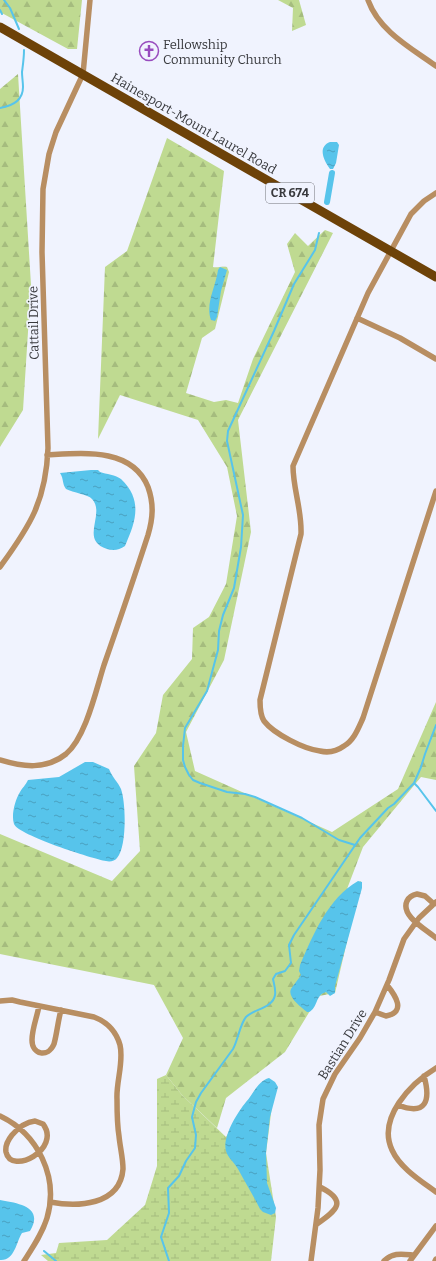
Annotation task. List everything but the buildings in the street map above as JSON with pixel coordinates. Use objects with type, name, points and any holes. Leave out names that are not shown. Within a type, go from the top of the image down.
[{"type":"main road","name":"Hainesport-Mount Laurel Road","points":[[0,27],[436,277]]},
{"type":"street","name":"Cattail Drive","points":[[0,567],[34,515],[43,488],[46,471],[48,455],[42,252],[43,189],[49,154],[56,132],[83,74],[90,0]]},
{"type":"street","points":[[368,0],[375,15],[386,29],[436,66]]},
{"type":"street","points":[[436,193],[424,201],[411,214],[390,251],[368,293],[293,466],[302,534],[260,700],[261,714],[264,720],[275,731],[297,743],[321,752],[337,750],[350,741],[355,735],[363,718],[436,491]]},
{"type":"street","points":[[357,318],[400,338],[436,359]]},
{"type":"street","points":[[0,760],[27,766],[45,765],[63,756],[73,747],[94,696],[148,535],[152,517],[152,499],[146,483],[137,469],[131,464],[116,457],[101,454],[48,455]]},
{"type":"street","points":[[435,903],[421,894],[413,895],[410,897],[406,905],[406,909],[415,922],[436,938]]},
{"type":"street","name":"Bastian Drive","points":[[311,1261],[317,1224],[320,1187],[319,1125],[323,1099],[335,1074],[363,1034],[375,1012],[387,985],[400,947],[415,922],[435,903]]},
{"type":"street","points":[[375,1012],[382,1016],[390,1015],[398,1006],[395,994],[387,985]]},
{"type":"street","points":[[0,1001],[12,1000],[87,1014],[100,1019],[111,1028],[118,1039],[121,1052],[117,1090],[117,1117],[123,1167],[120,1181],[106,1196],[93,1203],[79,1205],[50,1202]]},
{"type":"street","points":[[39,1006],[32,1040],[36,1051],[41,1054],[46,1053],[54,1044],[61,1010]]},
{"type":"street","points":[[436,1068],[424,1076],[398,1105],[394,1111],[388,1134],[392,1150],[396,1157],[407,1169],[436,1192]]},
{"type":"street","points":[[398,1105],[412,1110],[422,1106],[427,1099],[428,1094],[424,1076]]},
{"type":"street","points":[[0,1116],[19,1128],[31,1140],[39,1151],[45,1164],[50,1182],[49,1210],[44,1228],[24,1261]]},
{"type":"street","points":[[32,1122],[40,1122],[43,1124],[48,1135],[46,1144],[39,1151],[29,1159],[15,1162],[8,1156],[6,1147],[7,1142],[19,1128],[32,1122]]},
{"type":"street","points":[[317,1224],[334,1212],[337,1203],[331,1193],[320,1187]]},
{"type":"street","points":[[410,1261],[436,1226]]},
{"type":"street","points":[[384,1261],[396,1253],[414,1255]]},
{"type":"green space","points":[[0,0],[82,0],[77,49],[68,49],[0,12]]},
{"type":"green space","points":[[278,0],[299,0],[306,25],[292,31],[293,8]]},
{"type":"green space","points":[[18,74],[31,285],[23,410],[0,447],[0,89]]},
{"type":"green space","points":[[167,138],[224,171],[213,267],[227,267],[229,272],[215,329],[202,338],[186,393],[214,402],[226,400],[238,403],[253,359],[295,272],[287,244],[295,233],[308,246],[325,230],[333,233],[238,420],[251,532],[224,660],[186,732],[195,771],[332,832],[398,789],[436,702],[436,780],[421,777],[363,847],[347,889],[361,881],[335,993],[319,996],[285,1052],[226,1098],[217,1128],[182,1095],[166,1075],[183,1038],[154,985],[0,954],[0,834],[112,881],[140,851],[134,766],[156,733],[163,695],[192,659],[193,628],[209,617],[226,584],[237,516],[227,467],[198,420],[120,395],[98,439],[105,267],[127,251]]},
{"type":"green space","points":[[166,1075],[182,1095],[226,1137],[255,1090],[275,1082],[266,1153],[276,1217],[271,1261],[48,1261],[41,1255],[56,1253],[59,1243],[107,1240],[145,1205],[157,1166],[157,1079]]},
{"type":"water","points":[[330,142],[337,142],[339,145],[336,163],[333,169],[330,169],[328,166],[323,154],[324,147]]},
{"type":"water","points":[[220,267],[227,270],[215,321],[211,320],[209,308]]},
{"type":"water","points":[[98,470],[121,479],[128,487],[135,503],[132,528],[125,546],[119,549],[107,549],[99,545],[95,540],[96,505],[90,497],[66,489],[60,473]]},
{"type":"water","points":[[85,762],[93,762],[109,769],[121,789],[123,796],[125,825],[123,845],[116,859],[112,861],[98,859],[41,840],[19,829],[14,824],[13,812],[15,803],[28,780],[59,777]]},
{"type":"water","points":[[358,881],[362,882],[362,888],[335,986],[335,993],[330,996],[326,992],[322,994],[314,1008],[307,1012],[295,1002],[290,992],[301,975],[299,971],[300,965],[316,930],[330,907],[347,888]]},
{"type":"water","points":[[269,1078],[275,1082],[278,1087],[270,1117],[266,1153],[267,1183],[276,1208],[275,1213],[271,1215],[260,1209],[238,1169],[228,1156],[225,1145],[228,1132],[239,1112],[259,1085]]},
{"type":"water","points":[[0,1200],[27,1207],[34,1216],[34,1223],[30,1231],[22,1233],[12,1254],[5,1259],[0,1260]]},
{"type":"waterway","points":[[4,0],[10,8],[19,29]]},
{"type":"waterway","points":[[0,10],[2,14]]},
{"type":"waterway","points":[[0,108],[9,106],[16,102],[23,92],[22,72],[24,50]]},
{"type":"waterway","points":[[327,202],[332,173]]},
{"type":"waterway","points":[[319,233],[315,250],[294,284],[228,431],[227,441],[243,515],[241,547],[234,588],[223,615],[219,631],[218,650],[207,691],[185,728],[183,760],[185,767],[193,780],[227,792],[255,797],[302,818],[339,840],[355,845]]},
{"type":"waterway","points":[[169,1261],[161,1237],[169,1213],[168,1188],[179,1176],[186,1161],[195,1148],[196,1135],[192,1117],[196,1102],[233,1049],[246,1017],[249,1014],[267,1006],[274,999],[275,991],[273,979],[276,974],[285,971],[291,963],[289,945],[294,935],[360,838],[414,783],[436,725]]},
{"type":"waterway","points":[[414,783],[436,811]]},
{"type":"waterway","points":[[44,1251],[56,1261]]},
{"type":"place","name":"Fellowship Community Church","points":[[149,51]]}]
